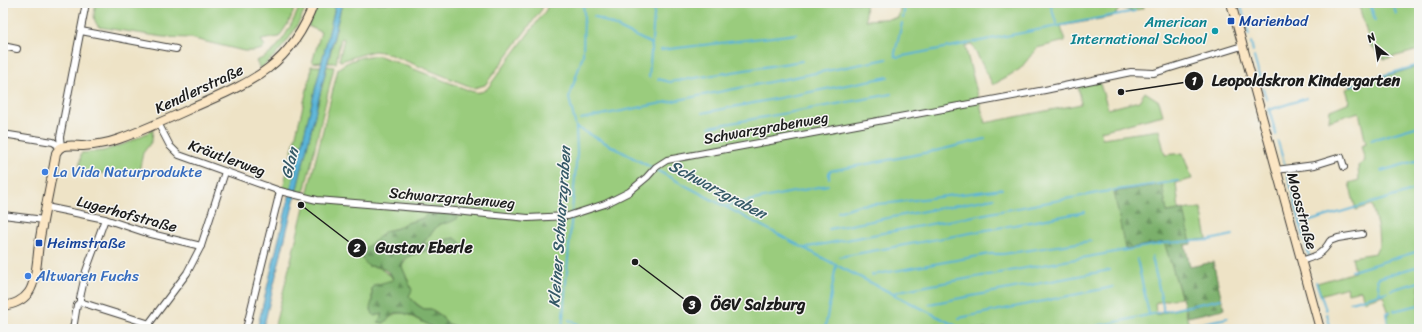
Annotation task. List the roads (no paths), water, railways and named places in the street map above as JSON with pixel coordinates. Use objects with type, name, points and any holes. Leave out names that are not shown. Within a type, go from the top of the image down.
[{"type":"street","points":[[3,306],[24,298],[30,291],[33,284],[56,153],[61,147],[60,137],[86,3]]},
{"type":"street","name":"Kendlerstraße","points":[[61,147],[104,143],[130,135],[244,85],[270,67],[286,52],[297,37],[311,12],[314,3]]},
{"type":"street","name":"Moosstraße","points":[[1231,3],[1320,329]]},
{"type":"street","points":[[81,31],[176,49]]},
{"type":"street","points":[[3,46],[17,49]]},
{"type":"street","name":"Schwarzgrabenweg","points":[[281,191],[317,200],[511,217],[544,218],[568,216],[605,204],[629,192],[663,161],[674,158],[1038,91],[1131,72],[1154,73],[1242,46]]},
{"type":"street","name":"Kräutlerweg","points":[[158,123],[170,146],[179,155],[281,191],[246,329]]},
{"type":"street","points":[[3,134],[53,142],[61,147]]},
{"type":"street","name":"Moosstraße","points":[[1276,170],[1315,165],[1341,157],[1344,167]]},
{"type":"street","points":[[80,302],[147,326],[187,273],[201,246],[225,172]]},
{"type":"street","name":"Lugerhofstraße","points":[[46,207],[105,219],[147,233],[201,246]]},
{"type":"street","points":[[3,215],[44,220]]},
{"type":"street","points":[[72,329],[77,305],[80,302],[86,271],[105,219]]},
{"type":"street","name":"Moosstraße","points":[[1302,261],[1316,256],[1325,250],[1330,241],[1338,238],[1362,234]]},
{"type":"water","points":[[336,3],[342,3],[263,329],[257,329]]},
{"type":"waterway","name":"Schwarzgraben","points":[[583,3],[583,55],[569,98],[576,127],[652,168]]},
{"type":"waterway","points":[[649,77],[655,3]]},
{"type":"waterway","points":[[1050,3],[1057,26]]},
{"type":"waterway","points":[[1240,3],[1249,35]]},
{"type":"waterway","points":[[1370,3],[1375,21]]},
{"type":"waterway","points":[[1393,3],[1396,14]]},
{"type":"waterway","points":[[903,18],[905,5]]},
{"type":"waterway","points":[[902,23],[895,53],[895,56],[898,57],[1135,11]]},
{"type":"waterway","points":[[594,16],[652,44]]},
{"type":"waterway","points":[[661,50],[797,34]]},
{"type":"waterway","points":[[1251,42],[1253,51]]},
{"type":"waterway","points":[[1254,57],[1261,82]]},
{"type":"waterway","points":[[581,119],[887,59]]},
{"type":"waterway","points":[[658,79],[670,82],[802,61]]},
{"type":"waterway","points":[[1351,85],[1419,65]]},
{"type":"waterway","points":[[702,113],[888,77]]},
{"type":"waterway","points":[[1263,89],[1267,100]]},
{"type":"waterway","points":[[709,127],[892,94]]},
{"type":"waterway","points":[[1269,110],[1307,98]]},
{"type":"waterway","points":[[1269,108],[1276,135]]},
{"type":"waterway","points":[[1371,140],[1419,126]]},
{"type":"waterway","name":"Kleiner Schwarzgraben","points":[[562,329],[577,153],[576,127]]},
{"type":"waterway","points":[[829,178],[830,171],[935,151],[985,139]]},
{"type":"waterway","points":[[1278,142],[1285,166]]},
{"type":"waterway","points":[[1381,171],[1419,160]]},
{"type":"waterway","name":"Schwarzgraben","points":[[656,170],[836,265],[962,329]]},
{"type":"waterway","points":[[1287,172],[1309,256]]},
{"type":"waterway","points":[[806,248],[1103,192],[1178,181]]},
{"type":"waterway","points":[[726,207],[729,205],[828,185]]},
{"type":"waterway","points":[[838,212],[859,205],[891,203],[1002,189]]},
{"type":"waterway","points":[[1300,224],[1419,189]]},
{"type":"waterway","points":[[829,229],[994,198]]},
{"type":"waterway","points":[[839,257],[1085,212]]},
{"type":"waterway","points":[[894,293],[1165,243],[1210,240],[1233,235]]},
{"type":"waterway","points":[[872,275],[990,254],[1003,254],[1091,241]]},
{"type":"waterway","points":[[1352,271],[1419,251]]},
{"type":"waterway","points":[[1152,257],[1163,311]]},
{"type":"waterway","points":[[1137,259],[1149,314]]},
{"type":"waterway","points":[[825,329],[836,265]]},
{"type":"waterway","points":[[1380,294],[1378,278],[1419,266]]},
{"type":"waterway","points":[[929,304],[1110,270]]},
{"type":"waterway","points":[[1316,282],[1326,310]]},
{"type":"waterway","points":[[1391,290],[1419,282]]},
{"type":"waterway","points":[[959,318],[1113,287]]},
{"type":"waterway","points":[[1350,302],[1387,292]]},
{"type":"waterway","points":[[1084,329],[1221,299]]},
{"type":"waterway","points":[[1393,311],[1419,305]]},
{"type":"waterway","points":[[1389,312],[1386,313],[1389,329]]},
{"type":"waterway","points":[[1327,314],[1331,329]]},
{"type":"waterway","points":[[1174,329],[1227,318]]},
{"type":"waterway","points":[[569,320],[588,329]]},
{"type":"waterway","points":[[1393,329],[1419,324]]},
{"type":"place","name":"Marienbad","points":[[1231,21]]},
{"type":"place","name":"American International School","points":[[1215,31]]},
{"type":"place","name":"Leopoldskron Kindergarten","points":[[1121,92]]},
{"type":"place","name":"La Vida Naturprodukte","points":[[45,172]]},
{"type":"place","name":"Gustav Eberle","points":[[301,205]]},
{"type":"place","name":"Heimstraße","points":[[39,243]]},
{"type":"place","name":"ÖGV Salzburg","points":[[635,262]]},
{"type":"place","name":"Altwaren Fuchs","points":[[28,276]]},
{"type":"water label","name":"Glan","points":[[289,163]]}]
